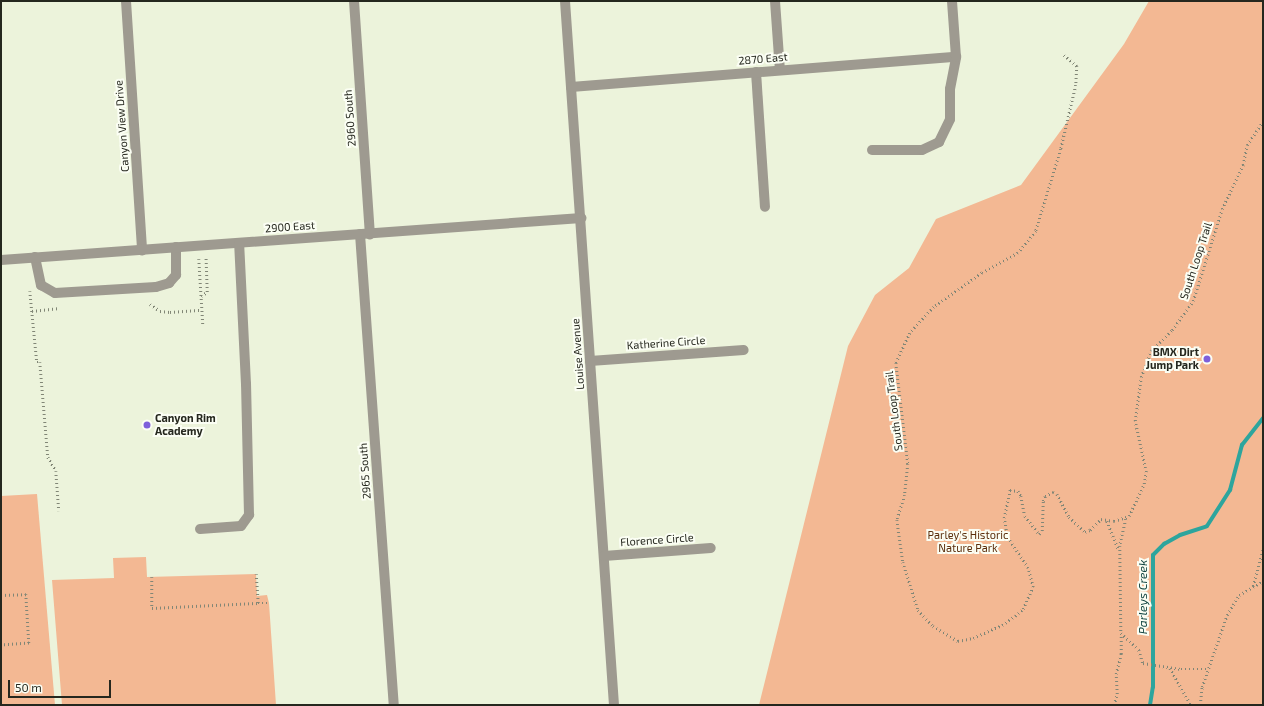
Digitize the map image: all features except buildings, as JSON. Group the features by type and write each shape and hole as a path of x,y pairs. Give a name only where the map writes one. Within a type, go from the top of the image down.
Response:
{"street":[{"name":"Canyon View Drive","path":"126,1 142,250"},
{"name":"2960 South","path":"354,1 365,234"},
{"name":"Louise Avenue","path":"565,1 614,705"},
{"path":"775,1 780,70"},
{"path":"872,150 922,150 939,142 950,119 950,89 956,57 952,1"},
{"name":"2870 East","path":"571,87 956,57"},
{"path":"756,72 765,207"},
{"name":"2900 East","path":"1,260 580,218"},
{"name":"2965 South","path":"365,234 394,705"},
{"path":"200,528 241,526 249,515 248,438 238,243"},
{"path":"35,257 42,285 54,293 156,287 169,283 176,275 176,247"},
{"name":"Katherine Circle","path":"590,361 744,350"},
{"name":"Florence Circle","path":"604,556 711,548"}],"path":[{"name":"South Loop Trail","path":"1064,55 1077,66 1076,85 1061,150 1036,231 1018,253 982,273 934,307 910,332 896,363 908,464 905,495 897,520 903,562 918,610 933,626 958,641 967,641 1002,625 1023,609 1033,584 1028,568 1008,538 1006,530 1004,518 1010,490 1018,491 1021,496 1026,516 1039,534 1042,531 1043,501 1046,496 1053,492 1082,531 1088,532 1096,522 1105,520"},
{"name":"South Loop Trail","path":"1120,552 1127,519 1144,484 1146,472 1135,421 1141,377 1151,350 1172,330 1191,304 1222,209 1243,165 1247,145 1263,121"},
{"path":"201,296 207,292 206,258"},
{"path":"199,259 203,324"},
{"path":"30,284 37,362 40,362 48,457 56,471 59,511"},
{"path":"150,304 160,311 170,312 202,310"},
{"path":"32,311 60,308"},
{"path":"1114,705 1117,694 1116,674 1121,654 1120,552 1105,520 1127,519"},
{"path":"1253,586 1263,548"},
{"path":"256,574 258,603"},
{"path":"152,577 152,608 269,603"},
{"path":"1200,705 1202,687 1227,615 1239,596 1263,581"},
{"path":"1,595 26,594 29,643 1,645"},
{"path":"1121,633 1139,650 1141,662 1170,668 1208,669"},
{"path":"1170,668 1191,705"}],"green space":[{"name":"Parley's Historic Nature Park","path":"1149,1 1263,1 1263,705 759,705 848,346 875,295 909,268 936,219 1021,185 1124,44"},
{"path":"37,494 55,705 1,705 1,496"},
{"path":"146,557 147,577 256,574 257,596 267,595 269,603 276,705 62,705 52,580 114,578 113,558"}],"waterway":[{"name":"Parleys Creek","path":"1150,705 1153,687 1153,555 1164,544 1180,535 1207,526 1230,490 1242,445 1263,418"}],"place":[{"name":"BMX Dirt Jump Park","path":"1207,359"},
{"name":"Canyon Rim Academy","path":"147,425"}]}
